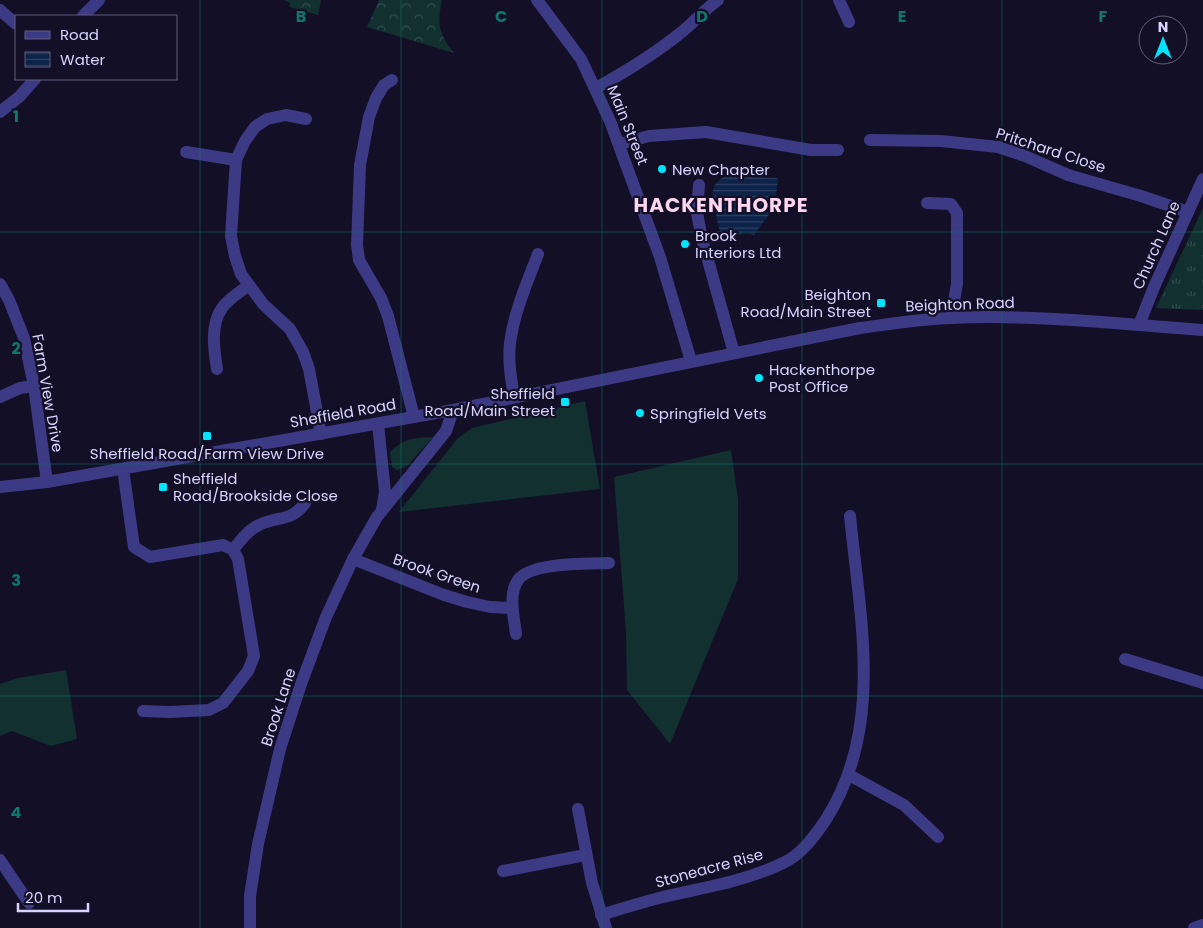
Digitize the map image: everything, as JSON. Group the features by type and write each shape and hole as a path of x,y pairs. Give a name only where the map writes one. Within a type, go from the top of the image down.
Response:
{"street":[{"path":"84,15 98,0"},
{"path":"596,88 635,67 684,30 718,0"},
{"path":"839,0 849,22"},
{"name":"Main Street","path":"542,2 581,58 620,144 660,257 690,361"},
{"path":"0,10 15,23"},
{"path":"0,112 19,97 35,80"},
{"path":"392,80 384,85 376,98 369,117 360,164 357,245 359,260 381,298 388,316 414,416"},
{"path":"306,119 286,116 268,119 254,127 245,140 236,160 231,236 241,274 263,304 290,329 303,352 309,369 321,434"},
{"path":"620,144 650,136 706,132 811,150 838,150"},
{"name":"Pritchard Close","path":"870,140 941,141 998,147 1025,156 1068,175 1188,212"},
{"path":"186,152 236,160"},
{"name":"Church Lane","path":"1139,325 1203,179"},
{"path":"699,184 697,213 702,239 734,352"},
{"path":"927,203 951,204 957,213 957,284 951,318"},
{"path":"514,397 510,378 510,343 516,315 538,254"},
{"name":"Farm View Drive","path":"0,284 9,300 24,338 34,386 47,482"},
{"path":"216,369 214,330 218,314 222,307 249,285"},
{"name":"Beighton Road","path":"690,361 860,328 914,320 951,318 1055,320 1203,330"},
{"name":"Sheffield Road","path":"0,487 47,482 378,424 690,361"},
{"path":"0,397 20,388 34,386"},
{"name":"Brook Lane","path":"250,928 250,896 258,844 280,749 301,684 320,634 353,559 382,510 446,431 453,410"},
{"name":"Brook Lane","path":"378,424 385,492 382,510"},
{"path":"123,469 134,547 140,552 150,557 223,545 233,550 238,559 254,656 248,671 223,704 208,710 170,712 144,710"},
{"path":"233,550 259,524 289,517 299,512 305,503"},
{"name":"Stoneacre Rise","path":"601,915 659,898 709,888 754,875 784,863 807,846 836,804 849,775 858,740 864,682 864,652 850,516"},
{"name":"Brook Green","path":"353,559 444,595 490,607 512,608"},
{"path":"516,634 512,608 514,590 519,579 532,571 551,566 609,563"},
{"path":"1125,659 1203,683"},
{"path":"849,775 904,805 938,837"},
{"path":"578,809 585,855 606,928"},
{"path":"503,872 585,855"},
{"path":"0,860 29,903"},
{"path":"1194,928 1203,925"}],"green space":[{"path":"284,0 321,0 318,15 290,7 290,3"},
{"path":"379,0 442,0 440,28 454,53 367,27"},
{"path":"1203,208 1203,310 1156,308"},
{"path":"585,401 600,489 399,512 458,438 472,428"},
{"path":"433,437 407,466 397,470 392,467 390,452 395,447 410,440"},
{"path":"731,450 738,499 738,579 670,744 627,690 626,631 614,477"},
{"path":"66,670 77,739 51,746 12,731 0,736 0,684 18,678"}],"water":[{"path":"726,176 778,178 775,206 754,235 742,234 722,241 713,194 716,183"}],"place":[{"name":"New Chapter","path":"662,169"},
{"name":"Brook Interiors Ltd","path":"685,244"},
{"name":"Beighton Road/Main Street","path":"881,303"},
{"name":"Hackenthorpe Post Office","path":"759,378"},
{"name":"Sheffield Road/Main Street","path":"565,402"},
{"name":"Springfield Vets","path":"640,413"},
{"name":"Sheffield Road/Farm View Drive","path":"207,436"},
{"name":"Sheffield Road/Brookside Close","path":"163,487"}],"district":[{"name":"HACKENTHORPE","path":"721,205"}]}
